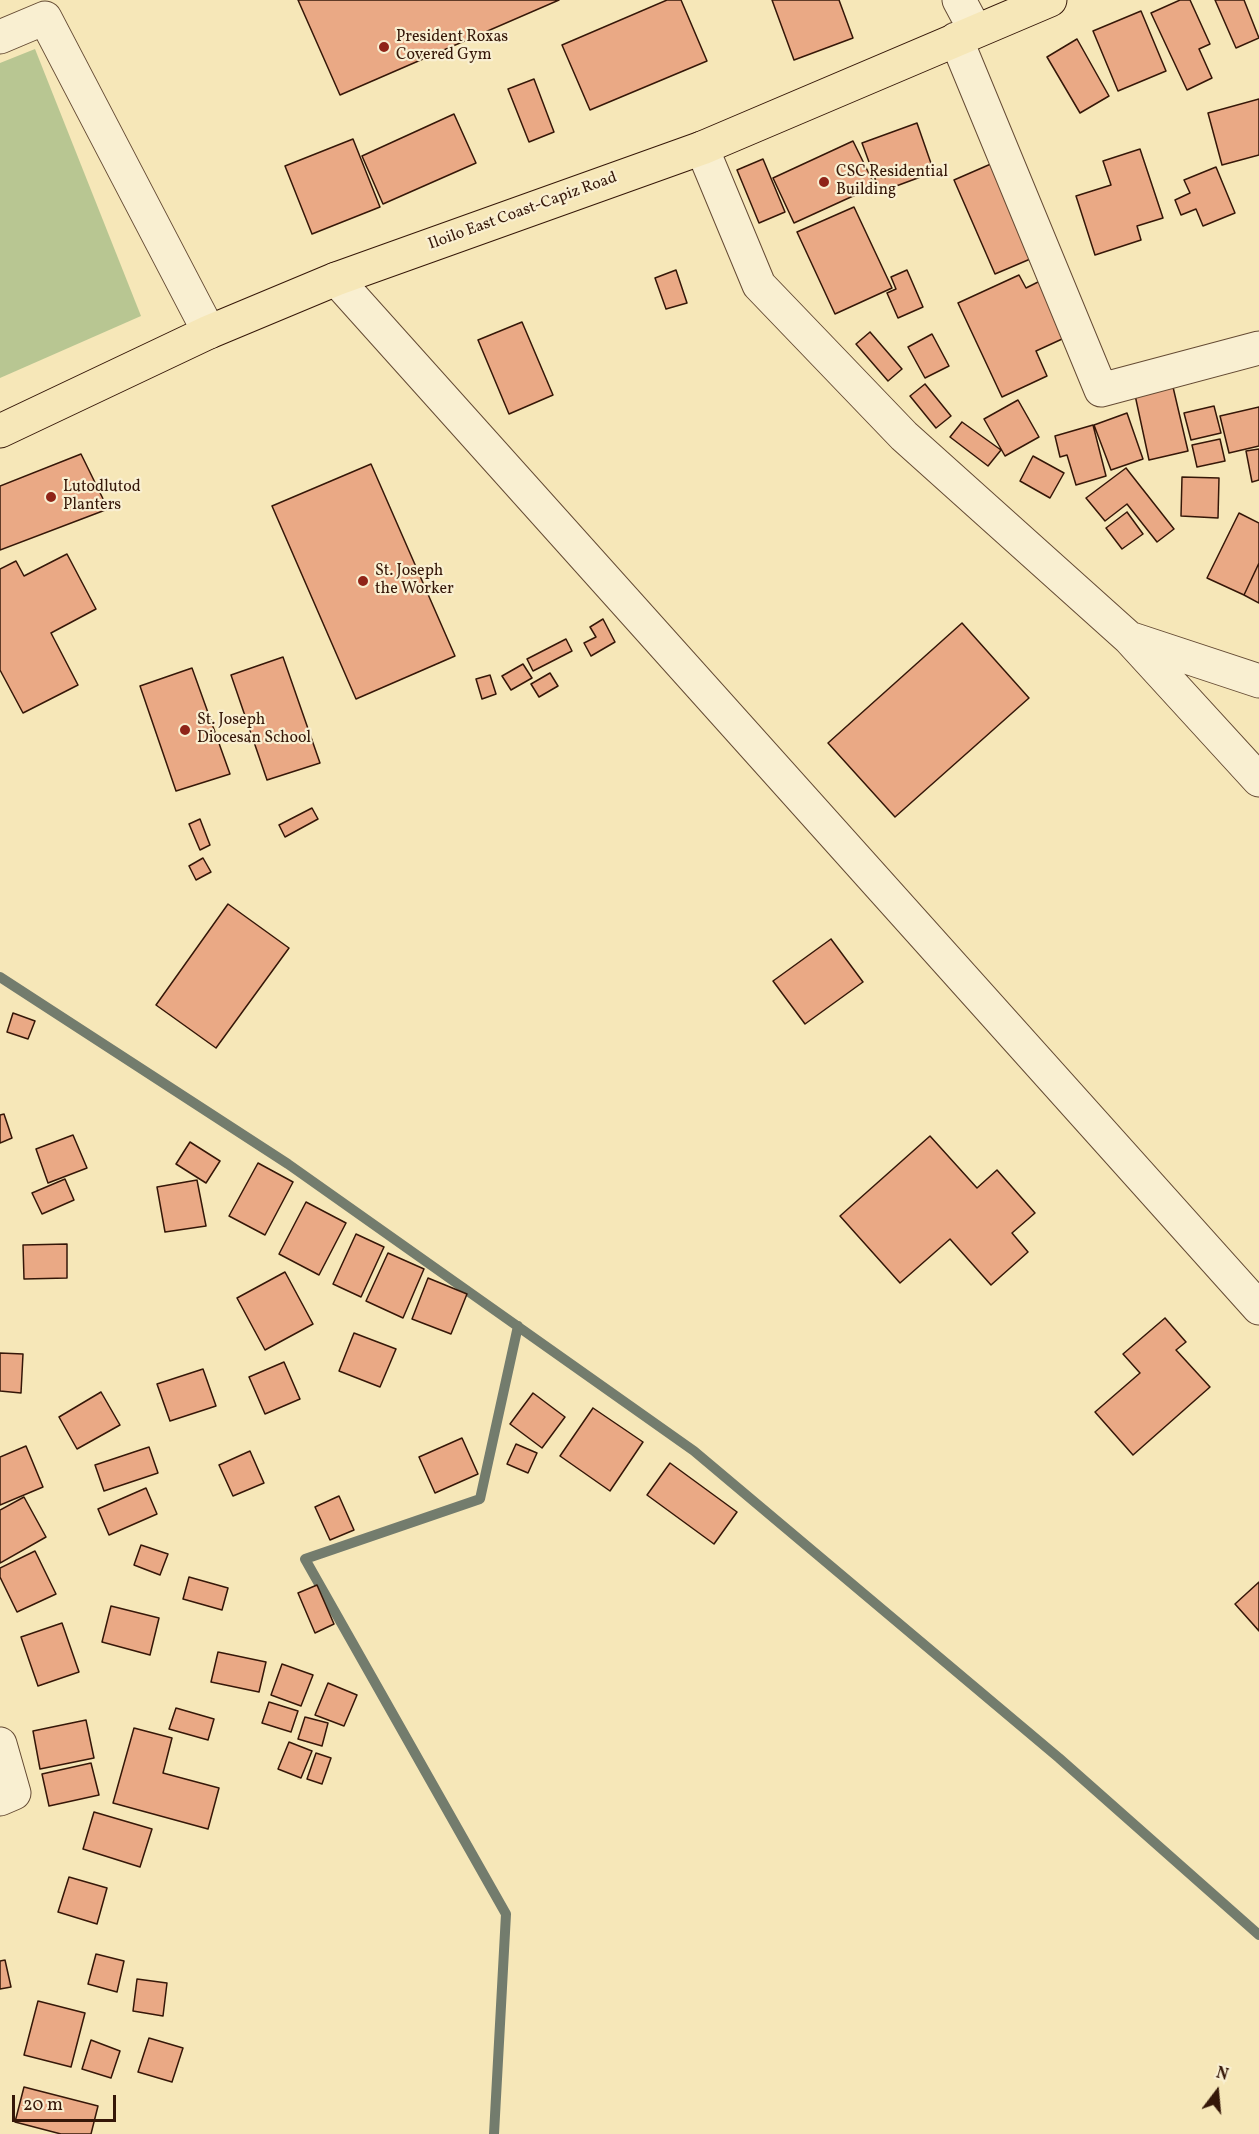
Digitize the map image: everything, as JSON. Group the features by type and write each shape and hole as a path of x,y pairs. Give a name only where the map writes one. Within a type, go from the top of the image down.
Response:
{"main road":[{"name":"Iloilo East Coast-Capiz Road","path":"0,431 209,332 336,279 702,148 1050,0"}],"street":[{"path":"959,0 965,35 1101,390 1259,348"},
{"path":"0,37 45,18 209,332"},
{"path":"702,148 759,285 904,436 1129,638 1259,780"},
{"path":"336,279 1259,1308"},
{"path":"1129,638 1259,681"},
{"path":"0,1744 14,1793 0,1798"}],"green space":[{"path":"35,49 141,316 0,378 0,63"}],"building":[{"name":"President Roxas Covered Gym","path":"298,0 559,0 340,95"},
{"path":"667,0 681,0 707,61 590,110 562,45"},
{"path":"772,0 839,0 853,38 794,60"},
{"path":"1180,0 1190,0 1210,44 1199,49 1212,78 1187,90 1151,13"},
{"path":"1215,0 1244,0 1259,38 1236,48"},
{"path":"1141,11 1166,71 1118,91 1093,31"},
{"path":"1077,39 1109,96 1080,113 1047,57"},
{"path":"534,79 554,132 529,142 508,89"},
{"path":"1259,99 1259,155 1222,165 1208,113"},
{"path":"454,114 476,163 383,204 362,156"},
{"name":"CSC Residential Building","path":"917,123 934,172 880,192 862,143"},
{"path":"353,139 380,207 312,234 285,166"},
{"name":"CSC Residential Building","path":"853,141 875,186 794,223 773,178"},
{"path":"1140,149 1163,218 1137,226 1141,240 1095,255 1076,196 1111,185 1103,161"},
{"path":"763,159 785,212 759,223 737,170"},
{"path":"1000,160 1042,254 995,274 954,180"},
{"path":"1216,167 1235,213 1203,226 1196,209 1181,215 1175,200 1190,193 1184,180"},
{"path":"854,207 892,288 835,314 797,232"},
{"path":"676,270 687,303 666,309 655,278"},
{"path":"907,270 923,307 898,318 887,293 896,289 891,277"},
{"path":"1019,275 1026,288 1046,278 1073,334 1036,351 1047,376 1002,397 958,303"},
{"path":"522,322 553,395 509,414 478,340"},
{"path":"870,332 902,369 888,381 856,344"},
{"path":"932,334 949,366 925,378 908,347"},
{"path":"925,384 951,416 936,428 910,396"},
{"path":"1173,387 1188,451 1149,460 1135,395"},
{"path":"1018,400 1039,437 1005,456 984,419"},
{"path":"1214,406 1221,433 1191,440 1184,413"},
{"path":"1259,407 1259,446 1229,453 1220,416"},
{"path":"1127,413 1143,459 1111,470 1094,425"},
{"path":"962,422 1001,450 988,466 950,437"},
{"path":"1093,425 1106,476 1076,485 1067,455 1060,457 1055,436"},
{"path":"1220,439 1225,461 1197,467 1192,445"},
{"path":"1259,449 1259,480 1252,482 1246,451"},
{"name":"Lutodlutod Planters","path":"81,454 108,509 0,550 0,486"},
{"path":"1033,456 1064,473 1050,498 1020,481"},
{"name":"St. Joseph the Worker","path":"371,464 455,656 356,699 272,506"},
{"path":"1126,468 1174,529 1157,542 1127,504 1105,521 1086,498"},
{"path":"1182,477 1219,478 1218,518 1181,516"},
{"path":"1127,512 1143,534 1122,549 1106,528"},
{"path":"1239,513 1259,523 1259,563 1244,595 1207,578"},
{"path":"67,554 96,609 51,633 78,685 23,713 0,670 0,569 16,561 24,576"},
{"path":"1259,563 1259,603 1244,595"},
{"path":"603,619 615,642 591,656 584,643 596,637 590,627"},
{"path":"962,623 1029,698 895,817 828,743"},
{"path":"566,639 572,651 533,671 527,659"},
{"name":"St. Joseph Diocesan School","path":"283,657 320,763 267,780 231,675"},
{"path":"523,664 532,678 511,690 502,676"},
{"name":"St. Joseph Diocesan School","path":"192,668 230,774 176,791 140,686"},
{"path":"550,673 558,686 539,697 531,684"},
{"path":"490,675 496,694 482,699 476,679"},
{"path":"312,808 318,819 285,837 279,825"},
{"path":"200,819 210,845 200,850 189,824"},
{"path":"203,858 211,872 196,880 189,866"},
{"path":"228,904 289,948 216,1048 156,1005"},
{"path":"831,939 863,982 805,1024 773,981"},
{"path":"13,1013 35,1021 28,1039 7,1032"},
{"path":"4,1114 12,1138 0,1143 0,1115"},
{"path":"73,1135 87,1168 48,1183 36,1149"},
{"path":"930,1136 977,1188 997,1170 1035,1213 1012,1233 1028,1252 991,1285 950,1239 900,1283 840,1216"},
{"path":"190,1142 220,1161 206,1183 176,1164"},
{"path":"258,1163 293,1182 265,1235 229,1216"},
{"path":"65,1179 74,1200 42,1214 32,1193"},
{"path":"197,1180 206,1226 165,1232 157,1187"},
{"path":"306,1202 346,1223 319,1275 279,1254"},
{"path":"356,1234 384,1247 361,1297 333,1284"},
{"path":"67,1244 67,1278 24,1279 23,1245"},
{"path":"388,1253 424,1269 403,1318 366,1301"},
{"path":"285,1272 313,1324 265,1350 237,1298"},
{"path":"428,1278 467,1294 451,1334 412,1319"},
{"path":"1165,1318 1186,1342 1176,1350 1210,1387 1133,1455 1095,1412 1140,1373 1123,1354"},
{"path":"354,1333 396,1349 380,1387 339,1371"},
{"path":"0,1353 23,1354 21,1393 0,1391"},
{"path":"284,1362 300,1399 265,1414 249,1377"},
{"path":"203,1369 216,1406 170,1421 157,1384"},
{"path":"101,1392 120,1425 77,1449 59,1417"},
{"path":"533,1393 565,1417 542,1448 510,1424"},
{"path":"593,1408 643,1442 610,1491 560,1456"},
{"path":"462,1438 478,1474 435,1493 419,1457"},
{"path":"516,1444 537,1453 528,1473 507,1464"},
{"path":"26,1446 43,1487 0,1505 0,1457"},
{"path":"149,1447 158,1473 104,1491 95,1465"},
{"path":"250,1451 264,1483 233,1496 219,1465"},
{"path":"670,1463 737,1512 714,1544 647,1495"},
{"path":"146,1488 157,1514 109,1535 98,1509"},
{"path":"339,1496 354,1530 330,1540 315,1507"},
{"path":"24,1497 46,1537 0,1563 0,1510"},
{"path":"141,1545 168,1554 160,1575 134,1565"},
{"path":"35,1551 56,1594 17,1612 0,1577 0,1568"},
{"path":"189,1577 228,1588 222,1610 183,1599"},
{"path":"1259,1582 1259,1631 1235,1604"},
{"path":"317,1585 334,1624 315,1633 298,1593"},
{"path":"111,1606 159,1618 150,1655 102,1642"},
{"path":"62,1623 79,1672 38,1686 21,1637"},
{"path":"218,1652 266,1662 259,1692 211,1682"},
{"path":"282,1664 313,1675 301,1706 271,1695"},
{"path":"328,1683 357,1695 344,1726 315,1715"},
{"path":"269,1702 298,1711 291,1732 262,1723"},
{"path":"176,1708 214,1719 208,1740 169,1729"},
{"path":"305,1717 328,1723 322,1746 298,1739"},
{"path":"86,1720 94,1758 40,1769 33,1731"},
{"path":"134,1728 172,1738 163,1773 219,1788 208,1829 113,1803"},
{"path":"289,1742 312,1751 301,1778 278,1769"},
{"path":"316,1753 331,1758 322,1784 307,1779"},
{"path":"91,1763 99,1795 49,1806 42,1774"},
{"path":"94,1812 152,1829 140,1867 83,1849"},
{"path":"69,1877 107,1888 97,1924 58,1912"},
{"path":"96,1954 124,1961 117,1992 88,1984"},
{"path":"5,1960 11,1987 0,1989 0,1961"},
{"path":"137,1979 167,1983 163,2016 133,2011"},
{"path":"38,2001 85,2013 71,2067 24,2055"},
{"path":"149,2038 183,2048 172,2082 138,2072"},
{"path":"91,2040 120,2051 111,2078 82,2069"},
{"path":"24,2087 98,2106 91,2134 61,2134 15,2122"}],"waterway":[{"path":"0,977 288,1164 694,1451 1059,1758 1259,1935"},
{"path":"494,2134 506,1914 305,1559 480,1499 518,1326"}],"place":[{"name":"President Roxas Covered Gym","path":"384,47"},
{"name":"CSC Residential Building","path":"824,182"},
{"name":"Lutodlutod Planters","path":"51,497"},
{"name":"St. Joseph the Worker","path":"363,581"},
{"name":"St. Joseph Diocesan School","path":"185,730"}]}
